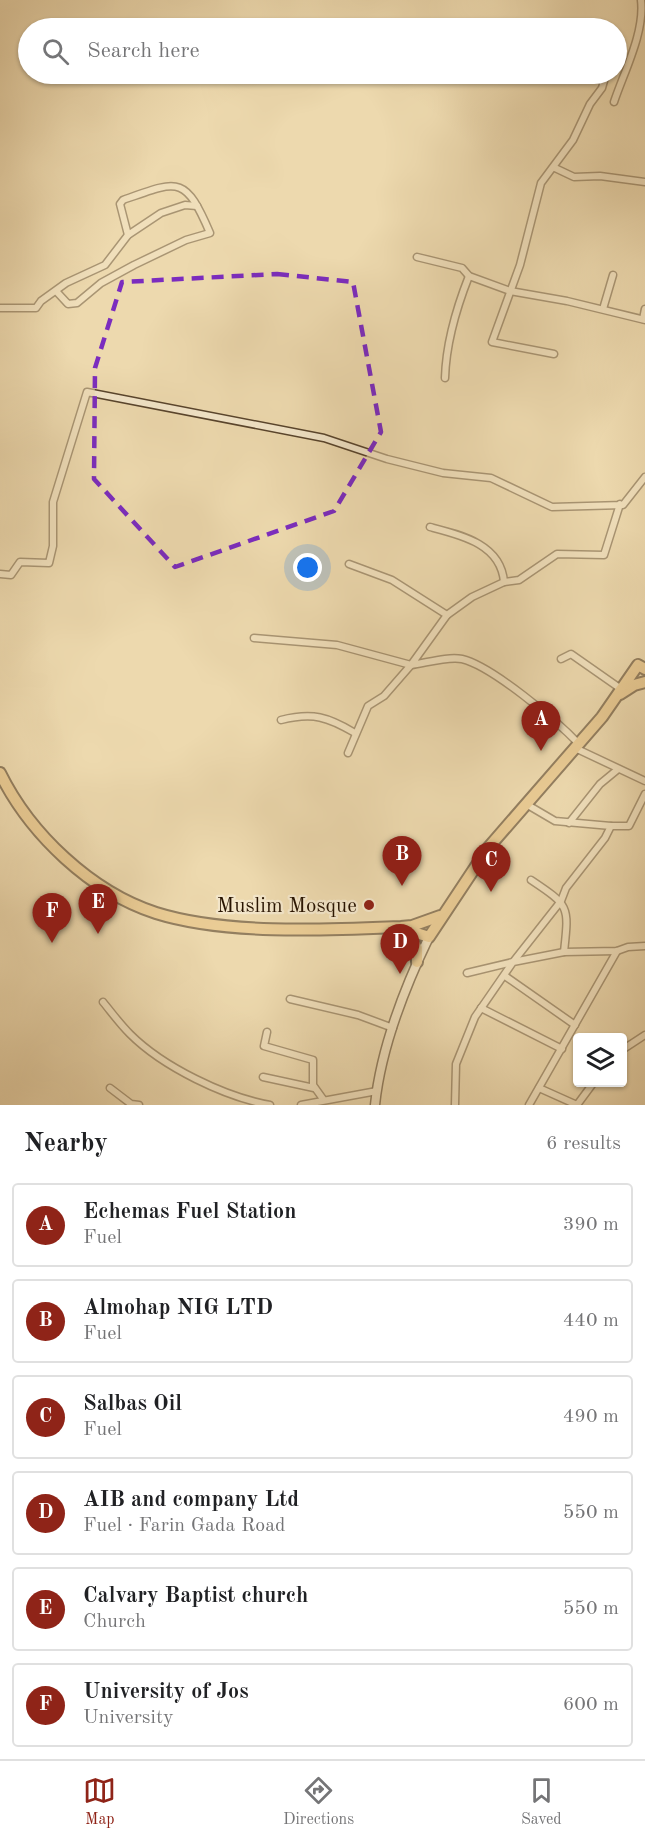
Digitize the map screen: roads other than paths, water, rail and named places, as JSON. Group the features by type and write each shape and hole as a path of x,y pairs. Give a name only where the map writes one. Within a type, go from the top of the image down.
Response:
{"highway":[{"path":"0,773 21,808 58,851 106,888 154,912 195,922 253,927 406,928 430,934 476,862 642,667"},
{"path":"618,693 645,682"},
{"path":"406,928 440,916"},
{"path":"406,928 417,948 417,962"}],"main road":[{"path":"375,1105 393,1028 417,962 430,934"}],"street":[{"path":"627,62 643,5"},
{"path":"637,32 645,36"},
{"path":"555,354 492,342 510,291 541,183 555,168 603,84"},
{"path":"614,102 620,84"},
{"path":"555,168 574,177 600,176 645,182"},
{"path":"56,291 68,304 77,303 101,283 134,265 186,240 210,233 190,193 182,187 167,184 123,200 120,204 128,235"},
{"path":"0,308 36,308 41,301 66,283 105,265 128,235 166,210 185,205 197,206"},
{"path":"417,257 462,268 469,276 510,291 603,309 644,320 645,309"},
{"path":"603,309 613,275"},
{"path":"445,378 445,353 459,301 469,276"},
{"path":"0,574 11,575 20,562 48,563 53,546 53,502 87,392 324,438 387,459 443,473 491,478 552,507 620,504 623,506 645,477"},
{"path":"348,753 368,706 384,696 411,665 447,615 472,597 504,582 519,579 557,554 604,555 620,504"},
{"path":"430,527 464,536 484,548 503,567 504,582"},
{"path":"349,564 392,580 447,615"},
{"path":"254,638 337,645 411,665 462,659 555,719 577,746 617,770 645,782"},
{"path":"561,658 571,654 618,693"},
{"path":"281,720 295,716 330,718 355,733"},
{"path":"569,823 600,784 617,770"},
{"path":"526,804 551,819 569,823 629,826 645,794"},
{"path":"455,1105 456,1064 481,1008 513,962 561,901 566,888 605,838 611,826"},
{"path":"531,880 561,901 568,918 564,952"},
{"path":"467,974 564,952 617,951 628,947 645,946"},
{"path":"529,1105 617,951"},
{"path":"505,976 575,1025"},
{"path":"290,999 358,1015 393,1028"},
{"path":"103,1002 131,1035 159,1057 221,1091 270,1105"},
{"path":"481,1008 562,1049"},
{"path":"267,1032 264,1046 312,1058 314,1088 322,1099"},
{"path":"627,1047 643,1038"},
{"path":"263,1077 314,1088"},
{"path":"539,1088 578,1105 591,1087"},
{"path":"110,1088 131,1104 139,1105"},
{"path":"301,1105 322,1099 377,1091"}],"place":[{"name":"Echemas Fuel Station","path":"541,751"},
{"name":"Almohap NIG LTD","path":"402,886"},
{"name":"Salbas Oil","path":"491,892"},
{"name":"Muslim Mosque","path":"369,905"},
{"name":"Calvary Baptist church","path":"98,934"},
{"name":"University of Jos","path":"52,943"},
{"name":"AIB and company Ltd","path":"400,974"}]}
